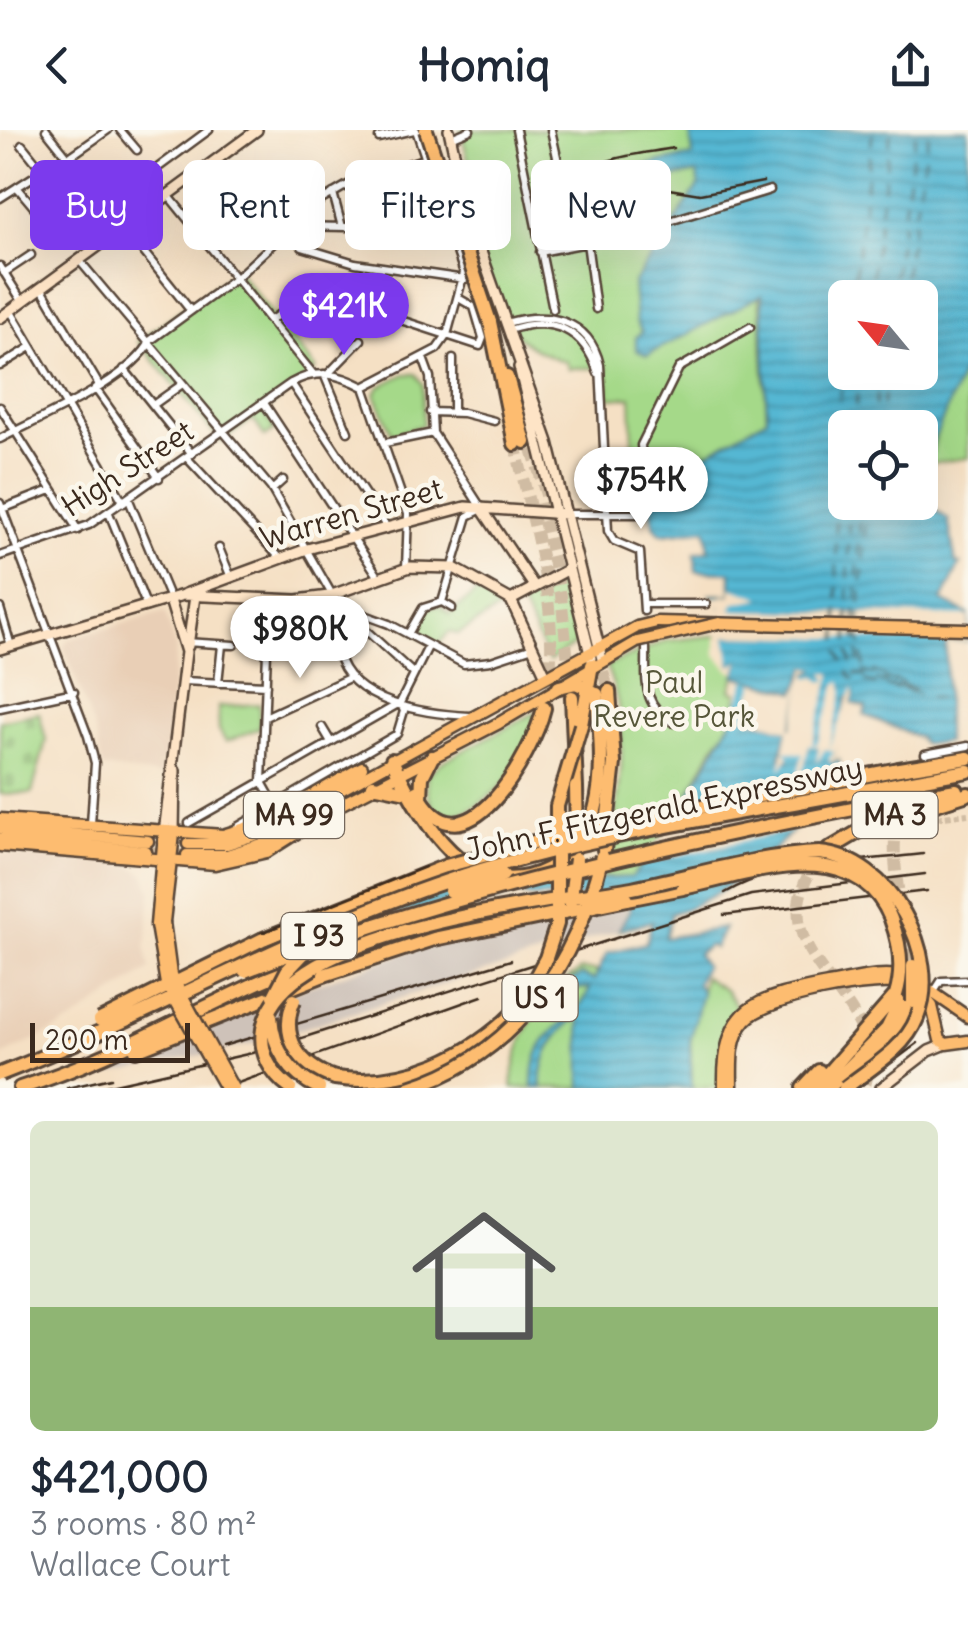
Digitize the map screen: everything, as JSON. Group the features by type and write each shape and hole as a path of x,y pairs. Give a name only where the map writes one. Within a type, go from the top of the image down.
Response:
{"highway":[{"path":"422,131 498,335 520,443"},
{"path":"399,764 407,792 443,844 487,874 506,880 536,874 570,852 594,814 601,768 597,662"},
{"path":"559,686 576,683 599,692"},
{"path":"432,1088 478,1062 521,1013 546,958 558,924 557,806 581,725 599,692"},
{"name":"US 1","path":"409,1088 471,1061 521,1013 569,948 604,850 614,763 599,692"},
{"name":"US 1","path":"294,1000 288,1028 299,1056 318,1072 357,1082 399,1079 443,1064 521,1013 547,968 569,910 576,868 572,697"},
{"path":"399,764 434,814 450,821 484,809 525,762 544,708"},
{"path":"421,800 421,781 432,757"},
{"path":"0,1072 264,938 446,866 577,830 900,776 968,758"},
{"name":"John F. Fitzgerald Expressway","path":"375,907 468,874 562,850 900,776 968,771"},
{"path":"373,785 407,792"},
{"name":"John F. Fitzgerald Expressway","path":"466,895 652,848 968,790"},
{"name":"MA 3","path":"828,850 870,824 968,790"},
{"name":"I 93","path":"0,1072 169,993 371,918 512,873 652,848"},
{"path":"35,1088 324,974 434,939 627,899 804,854 830,854 866,868 894,897 920,964 920,1011 902,1042 844,1088"},
{"path":"20,1088 87,1066 238,988 400,932 493,909 796,866 827,866 854,874 880,897 894,928 900,963 904,996 898,1011 882,1035 829,1088"},
{"path":"294,1000 312,975 350,945 466,895"},
{"name":"I 93","path":"0,1072 200,988 466,895"},
{"path":"844,1088 891,1041 904,996 912,958 894,897"},
{"path":"294,1000 334,966 384,946 508,915 627,899"},
{"path":"319,1088 293,1071 279,1051 272,1026 274,997 287,971 302,954 375,907"},
{"name":"I 93","path":"0,1072 375,907"},
{"path":"290,1088 272,1070 263,1044 265,1021 276,999 318,966 400,932"},
{"path":"803,1088 904,996"},
{"path":"816,1088 898,1011"},
{"path":"816,1088 863,1034"}],"main road":[{"path":"217,160 257,130"},
{"path":"450,134 498,335 532,386 597,662 642,644 720,623"},
{"path":"163,199 183,185"},
{"path":"0,318 92,250"},
{"name":"Warren Street","path":"183,596 280,558 407,519 465,507 561,514"},
{"path":"482,509 534,586"},
{"path":"561,514 569,569 594,647"},
{"path":"0,649 183,596 336,600 378,576 406,568 451,567 510,600 546,676"},
{"path":"510,600 569,569"},
{"path":"229,598 230,576"},
{"path":"195,596 186,642 174,770 178,785 159,896 160,923 171,976 229,1086"},
{"path":"170,600 186,642"},
{"path":"594,647 637,627 679,620 968,629"},
{"name":"MA 99","path":"192,850 259,834 399,764 594,647"},
{"name":"MA 99","path":"192,850 218,856 260,846 373,785 399,764 432,757 597,662"},
{"path":"166,861 259,824 370,763 399,764"},
{"path":"0,819 91,827 166,861"},
{"path":"0,828 142,848"},
{"path":"169,834 192,850"},
{"path":"0,846 142,848 169,834"},
{"path":"0,838 142,848"},
{"path":"142,848 159,896"},
{"path":"168,884 192,850"},
{"path":"160,923 168,884 166,861"},
{"path":"728,1088 728,1036 743,1014 762,1000 882,974 910,979 968,1017"},
{"path":"728,1088 732,1052 740,1030 759,1009 781,1001 898,983 929,1001 937,1036 946,1044"},
{"path":"881,1088 926,1052 946,1044 968,1042"}],"street":[{"path":"46,130 67,158"},
{"path":"63,160 108,130"},
{"path":"120,130 137,150"},
{"path":"163,164 209,130"},
{"path":"450,134 470,130"},
{"path":"516,130 554,309"},
{"path":"551,130 557,160"},
{"path":"325,200 333,193 426,158 422,131 379,138"},
{"path":"22,145 34,160"},
{"path":"0,198 30,179"},
{"path":"18,187 30,202"},
{"path":"671,220 770,190"},
{"path":"333,193 342,227"},
{"path":"168,195 314,375"},
{"path":"325,227 345,227"},
{"path":"141,250 191,311"},
{"path":"0,439 124,369 267,250"},
{"path":"311,250 465,279"},
{"path":"326,374 364,387 423,358 447,335 460,298 465,279 456,250"},
{"path":"540,252 547,250"},
{"path":"588,250 596,309"},
{"path":"22,301 2,269 31,255"},
{"path":"78,260 272,490 336,600 414,674"},
{"path":"41,288 97,386 160,478"},
{"path":"271,320 312,291 447,335 498,335 535,322 566,329 587,346 600,379 612,539 632,545 640,553 644,608 706,604"},
{"path":"460,298 474,307 498,335"},
{"path":"10,310 126,501 170,600"},
{"path":"608,517 638,513 644,490 641,445 680,368 750,327"},
{"path":"326,374 362,340"},
{"path":"0,366 31,346"},
{"path":"423,358 430,377 432,433 482,509 469,515 442,602"},
{"path":"452,412 453,359"},
{"path":"124,369 190,456 280,558"},
{"path":"326,374 348,432"},
{"name":"High Street","path":"0,556 78,530 160,478 291,383 326,374"},
{"path":"291,383 386,526"},
{"path":"153,405 181,385"},
{"path":"364,387 407,519 406,568"},
{"path":"264,403 378,576"},
{"path":"0,407 78,530"},
{"path":"430,412 452,412 494,422"},
{"path":"385,442 432,433"},
{"path":"272,490 283,480"},
{"path":"52,490 1,506 74,692 95,764 91,827"},
{"path":"108,513 147,607"},
{"name":"Warren Street","path":"561,514 608,517"},
{"path":"218,548 230,576"},
{"path":"270,599 262,782 276,805"},
{"path":"336,600 452,660 474,664 533,647"},
{"path":"336,600 337,648 351,677 370,692 400,703 427,711 478,716"},
{"path":"408,634 423,608 442,602 452,608"},
{"path":"0,608 11,646"},
{"path":"186,642 234,645"},
{"path":"218,683 222,644"},
{"path":"642,644 646,693 656,710 674,723"},
{"path":"189,823 400,703 428,647"},
{"path":"265,717 351,677"},
{"path":"183,682 266,685"},
{"path":"0,708 74,692"},
{"path":"223,836 399,731 404,711 400,703"},
{"path":"322,727 331,742"},
{"path":"924,754 968,746"},
{"path":"876,833 919,820"},
{"path":"934,992 942,981 968,980"},
{"path":"447,1087 448,1064"}],"shaded area":[{"path":"165,612 176,650 165,776 103,768 95,730 64,647 67,640"},
{"path":"0,853 128,864 145,875 151,891 146,949 150,969 69,1023 0,1057"},
{"path":"629,904 619,930 249,1045 45,1088 261,1003 438,942"}],"green space":[{"path":"460,130 824,130 759,293 767,418 657,483 635,488 631,397 609,398 607,368 568,368 566,362 529,345 505,323 490,296 479,250 511,250 511,160 468,160"},
{"path":"237,270 316,369 264,412 275,430 265,437 253,419 221,442 138,341"},
{"path":"968,359 968,458 938,462 939,422"},
{"path":"405,374 416,374 423,384 423,425 392,435 375,394 379,387"},
{"path":"560,578 567,584 579,642 549,661 521,604"},
{"path":"480,589 503,607 458,634 449,632 437,646 413,632 430,607 441,606 450,614"},
{"name":"Paul Revere Park","path":"720,635 739,662 731,690 738,693 733,721 714,746 677,816 632,877 602,878 618,799 622,744 615,691 606,666 666,641"},
{"path":"259,704 260,728 226,742 219,730 218,707"},
{"path":"538,711 522,757 504,783 461,813 448,815 437,811 429,798 427,775 442,762"},
{"path":"39,713 46,740 32,793 0,794 0,721"},
{"path":"581,970 598,971 582,1015 581,1088 512,1088 518,1053 532,1020 553,993"},
{"path":"704,977 726,991 740,1011 722,1040 720,1088 692,1088 690,1042"}],"water":[{"path":"682,130 968,130 968,359 938,430 938,410 828,410 828,520 938,520 938,512 948,519 956,564 960,564 942,601 968,614 968,641 946,641 946,742 923,744 918,737 864,715 866,707 851,703 854,694 847,698 832,764 839,760 841,774 824,796 745,874 722,890 671,914 665,938 724,928 714,948 710,945 697,954 705,966 697,983 702,993 690,1042 692,1088 581,1088 580,1015 551,1046 543,1065 542,1088 533,1088 539,1051 555,1029 575,1012 590,988 563,990 562,986 582,975 594,980 607,953 646,943 652,921 619,930 630,909 629,896 535,898 514,893 494,902 474,897 359,923 439,889 632,877 677,816 735,714 788,730 780,757 788,760 784,752 807,675 815,669 807,667 796,692 735,676 739,663 734,667 724,660 722,607 711,595 731,595 731,572 696,571 695,553 709,550 706,529 662,534 652,517 657,483 767,418 762,295 647,355 636,350 636,337 642,332 636,322 633,284 656,250 671,250 671,227 699,185 697,173 671,179 671,160 693,156 690,133"}],"pier":[{"path":"731,587 762,598 735,603 731,610 968,616 968,641 726,636 731,666 739,662 736,672 730,671 716,655 716,637 720,636 715,635 716,610 722,608 710,598 731,595"},
{"path":"807,667 815,669 807,674 809,678 817,676 822,682 828,680 824,672 832,674 812,744 817,744 841,681 843,691 828,750 816,764 819,747 809,744 803,771 797,776 803,754 784,751 789,756 780,770 788,730 735,714 737,710 792,728"},
{"path":"853,687 832,764 829,759 834,752 828,750"},
{"path":"845,782 838,797 806,827 653,861 650,848 662,837 676,807"}],"waterway":[{"path":"736,728 749,685"}],"ferry route":[{"path":"854,280 873,130"},
{"path":"871,280 891,130"},
{"path":"894,280 916,130"},
{"path":"904,280 929,130"},
{"path":"838,621 834,449 841,390"},
{"path":"855,410 858,390"},
{"path":"875,410 877,390"},
{"path":"882,410 885,390"},
{"path":"848,622 849,520"},
{"path":"855,621 860,520"},
{"path":"859,625 866,520"},
{"path":"838,629 838,651 851,678 941,699"},
{"path":"855,629 860,670 926,693"},
{"path":"848,630 848,652 856,674 910,690"},
{"path":"859,633 864,667 911,687"}],"tunnel":[{"path":"527,432 553,518"},
{"path":"515,444 549,605 546,702"},
{"path":"540,503 561,595 571,690"},
{"path":"581,603 609,691"},
{"path":"907,979 895,850 898,820 909,793 931,769 968,751"},
{"path":"919,820 968,814"},
{"path":"146,851 187,855"},
{"path":"817,861 801,895 800,925 810,952 861,1028 869,1056 864,1088"}],"tram line":[{"path":"858,1088 918,1043"}],"railway":[{"path":"673,148 621,157 595,167 578,183 579,199 599,210 622,199 669,189 700,194 763,182"},
{"path":"725,893 747,882 796,868 923,854"},
{"path":"0,1076 35,1061 259,934 425,867"},
{"path":"97,1088 261,1051 751,895 925,874"},
{"path":"724,915 927,891"},
{"path":"223,1046 511,960"},
{"path":"224,1088 482,996"},
{"path":"67,1088 111,1078"}]}
